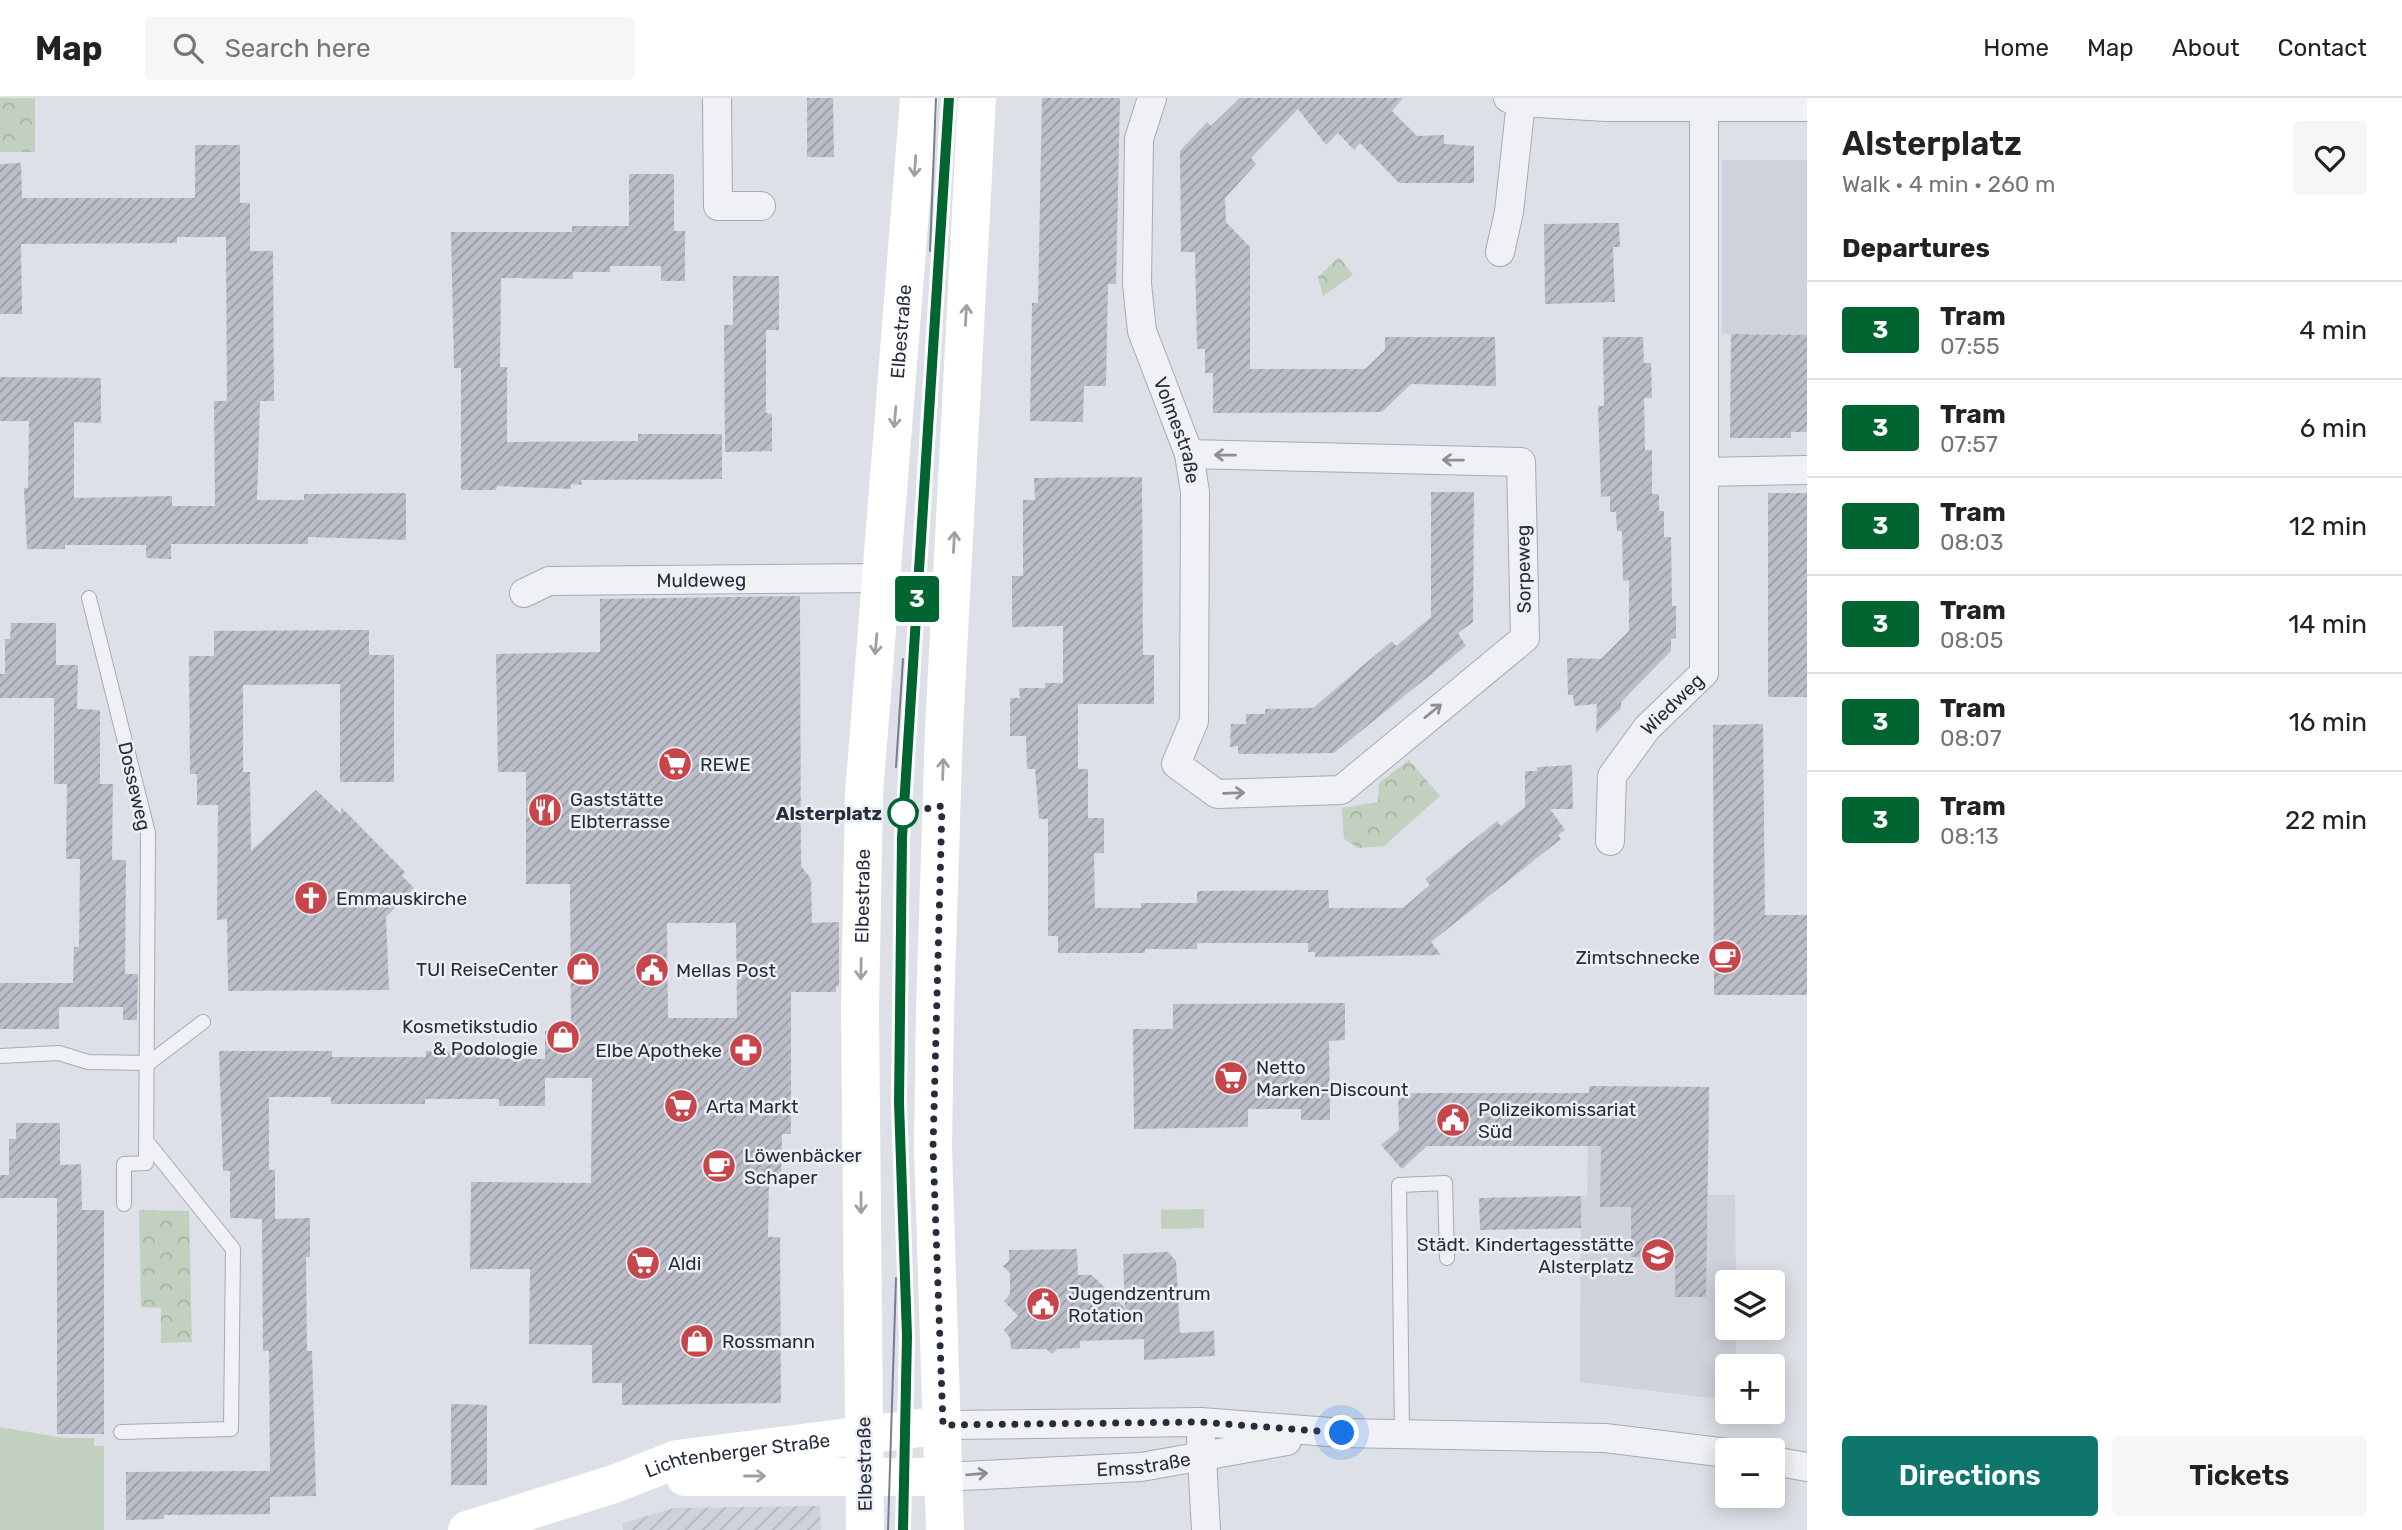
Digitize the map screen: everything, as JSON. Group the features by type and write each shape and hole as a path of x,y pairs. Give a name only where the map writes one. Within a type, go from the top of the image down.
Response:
{"street":[{"path":"718,98 718,206 761,206"},
{"name":"Elbestraße","path":"866,1530 860,1009 864,821 919,98"},
{"path":"945,1530 933,1148 935,1010 946,702 977,98"},
{"name":"Volmestraße","path":"1152,98 1139,139 1136,205 1139,307 1142,331 1189,454 1195,492 1194,721 1176,764"},
{"path":"1500,252 1509,212 1515,100 1606,107 1705,102 1807,107"},
{"name":"Wiedweg","path":"1610,841 1612,776 1647,727 1704,673 1705,102"},
{"name":"Sorpeweg","path":"1176,764 1217,794 1341,790 1525,638 1521,462 1189,454"},
{"path":"1704,472 1807,470"},
{"name":"Muldeweg","path":"524,593 549,581 882,578"},
{"path":"1201,1422 1206,1530"},
{"name":"Emsstraße","path":"943,1425 1201,1422 1342,1433 1605,1438 1715,1452"},
{"name":"Lichtenberger Straße","path":"467,1530 614,1484 677,1458 943,1425"},
{"name":"Emsstraße","path":"943,1477 1141,1467 1252,1445 1342,1433"},
{"path":"1785,1463 1807,1467"},
{"name":"Lichtenberger Straße","path":"614,1484 660,1478 943,1477"}],"lane":[{"name":"Dosseweg","path":"89,598 148,833 147,1142"},
{"path":"0,1056 60,1054 88,1062 149,1063 203,1022"},
{"path":"124,1204 124,1164 146,1163 147,1142"},
{"path":"121,1432 231,1429 233,1249 147,1142"},
{"path":"1402,1434 1399,1185 1445,1183 1447,1258"}],"shaded area":[{"path":"1722,160 1807,160 1807,335 1722,334"},
{"name":"Städt. Kindertagesstätte Alsterplatz","path":"1589,1086 1709,1087 1708,1195 1735,1195 1736,1270 1715,1270 1715,1340 1736,1340 1736,1354 1715,1354 1715,1399 1580,1382 1581,1196 1587,1195"},
{"path":"820,1506 821,1530 623,1530 623,1523 674,1508"}],"green space":[{"path":"0,98 35,98 35,152 0,152"},
{"path":"1339,257 1353,275 1323,296 1318,277"},
{"path":"1409,760 1440,796 1384,846 1358,848 1344,839 1342,808 1378,802 1379,783"},
{"path":"1204,1209 1204,1228 1161,1229 1161,1210"},
{"path":"139,1210 189,1211 192,1342 161,1343 161,1308 141,1307"},
{"path":"0,1427 63,1438 94,1438 94,1446 104,1446 104,1530 0,1530"}],"building":[{"path":"807,98 833,98 834,157 807,157"},
{"path":"1042,98 1120,98 1116,284 1108,284 1106,386 1084,386 1083,422 1030,421 1032,303 1038,303"},
{"path":"1240,98 1403,98 1392,111 1417,136 1444,135 1444,144 1474,146 1474,183 1399,183 1360,143 1354,150 1338,133 1326,145 1298,109 1251,158 1256,164 1225,198 1226,222 1250,247 1250,369 1365,369 1385,350 1385,337 1495,337 1496,386 1411,384 1382,412 1213,413 1213,373 1205,373 1205,349 1197,349 1195,252 1181,252 1180,151 1207,122 1211,126"},
{"path":"195,145 240,145 240,203 250,203 250,251 273,251 274,401 260,401 257,500 304,500 304,494 406,493 406,540 308,537 308,544 171,544 171,559 146,558 146,545 65,545 65,549 27,549 24,488 28,488 29,421 0,421 0,377 101,378 101,423 74,422 74,498 172,496 172,506 215,506 214,401 227,401 226,237 177,237 177,243 21,244 22,314 0,314 0,164 21,163 22,198 195,198"},
{"path":"629,174 674,174 674,231 685,231 685,281 661,281 661,266 610,266 610,272 573,272 573,279 501,278 500,367 507,367 507,442 638,441 638,434 722,434 722,479 581,480 582,485 571,484 571,489 497,486 496,490 461,490 461,368 454,368 451,232 572,232 572,226 629,226"},
{"path":"1619,223 1620,247 1613,247 1615,302 1545,304 1544,224"},
{"path":"733,276 779,276 779,330 766,330 766,413 772,414 772,451 725,452 724,325 733,325"},
{"path":"1731,334 1807,335 1807,432 1791,432 1791,438 1730,438"},
{"path":"1603,337 1643,337 1644,363 1651,363 1652,398 1644,398 1645,450 1652,450 1652,494 1659,494 1659,511 1664,511 1664,537 1671,537 1672,606 1676,606 1676,638 1671,639 1671,651 1621,702 1621,708 1596,733 1597,704 1574,706 1573,695 1568,695 1567,658 1601,659 1629,631 1629,580 1623,581 1622,531 1617,531 1616,512 1610,512 1610,496 1601,497 1598,406 1604,406"},
{"path":"1142,477 1143,655 1154,655 1154,704 1078,704 1078,769 1088,769 1088,818 1104,818 1104,853 1094,853 1095,908 1141,908 1141,903 1197,903 1197,891 1328,890 1329,908 1403,908 1430,885 1425,879 1497,821 1501,826 1525,807 1525,771 1537,771 1537,767 1572,765 1573,809 1550,809 1565,830 1558,835 1561,839 1431,942 1441,955 1315,957 1315,952 1308,952 1308,943 1197,943 1197,949 1145,949 1145,953 1058,953 1058,936 1048,936 1048,819 1039,819 1035,769 1027,769 1026,736 1010,736 1010,698 1020,698 1019,688 1045,688 1045,683 1063,683 1063,626 1012,627 1012,576 1023,576 1023,500 1035,500 1034,478"},
{"path":"1431,492 1474,492 1473,622 1458,633 1466,646 1334,753 1238,754 1238,746 1230,747 1231,724 1246,724 1246,714 1265,714 1265,709 1313,708 1392,641 1396,646 1431,617"},
{"path":"1768,493 1807,493 1807,697 1768,697"},
{"path":"800,596 801,866 811,879 812,923 839,922 839,986 836,986 836,992 791,992 791,1134 782,1134 781,1183 769,1183 768,1237 780,1237 781,1403 622,1405 622,1383 592,1383 592,1345 529,1344 530,1269 470,1269 471,1182 591,1183 592,1078 545,1078 545,1031 571,1031 570,884 526,884 526,772 498,772 496,654 600,652 600,599","holes":["667,923 736,923 737,1018 668,1018"]},
{"path":"11,623 56,623 56,665 78,665 77,709 100,710 100,784 113,784 112,860 126,860 125,974 138,974 137,1020 123,1020 123,1007 59,1007 59,1029 0,1029 0,983 73,983 74,947 79,947 80,859 66,859 67,784 54,784 54,698 0,698 0,674 5,674 5,639 10,639"},
{"path":"369,630 369,655 394,655 394,782 340,782 340,684 243,685 243,772 250,772 251,851 316,790 341,814 341,807 405,872 402,876 414,888 386,917 389,990 228,991 227,919 217,920 218,805 197,805 197,774 190,774 189,656 214,656 214,631"},
{"path":"1763,724 1765,915 1807,915 1807,995 1714,995 1713,725"},
{"name":"Netto Marken-Discount","path":"1345,1003 1345,1040 1329,1041 1330,1120 1301,1120 1301,1109 1248,1109 1248,1127 1134,1129 1133,1029 1173,1029 1173,1004"},
{"path":"219,1051 332,1051 332,1057 426,1057 426,1051 500,1052 499,1059 545,1059 545,1106 499,1106 499,1099 425,1099 425,1104 331,1104 331,1097 269,1097 269,1170 275,1170 275,1219 310,1218 310,1257 306,1257 307,1351 312,1351 316,1496 270,1497 270,1514 164,1515 164,1519 126,1520 126,1472 270,1471 269,1351 263,1351 262,1219 265,1219 230,1218 230,1171 223,1171"},
{"path":"1589,1086 1709,1087 1706,1297 1675,1297 1675,1258 1631,1257 1631,1207 1600,1207 1601,1146 1427,1146 1402,1169 1381,1145 1399,1130 1398,1093 1589,1093"},
{"path":"16,1123 60,1123 60,1165 81,1164 82,1210 104,1210 104,1434 57,1434 57,1198 0,1198 0,1175 9,1175 9,1139 16,1139"},
{"path":"1581,1196 1581,1228 1480,1230 1479,1198"},
{"path":"1077,1249 1078,1275 1092,1275 1125,1308 1123,1254 1168,1252 1176,1261 1180,1333 1214,1331 1215,1356 1144,1360 1144,1339 1080,1341 1080,1348 1057,1349 1052,1354 1046,1349 1011,1349 1010,1338 1004,1330 1018,1316 1004,1301 1010,1294 1010,1273 1003,1266 1009,1261 1009,1250"},
{"path":"451,1404 487,1405 487,1485 451,1485"}],"tram line":[{"path":"930,251 936,98"},
{"path":"903,1530 907,1336 899,1103 903,813 949,98"},
{"name":"3","path":"903,1530 907,1336 899,1103 902,838 949,98"},
{"path":"896,767 903,659"},
{"path":"888,1530 896,1278"}],"place":[{"name":"REWE","path":"675,764"},
{"name":"Gaststätte Elbterrasse","path":"545,810"},
{"name":"Alsterplatz","path":"903,813"},
{"name":"Emmauskirche","path":"311,898"},
{"name":"Zimtschnecke","path":"1725,957"},
{"name":"TUI ReiseCenter","path":"583,969"},
{"name":"Mellas Post","path":"652,970"},
{"name":"Kosmetikstudio & Podologie","path":"563,1037"},
{"name":"Elbe Apotheke","path":"746,1050"},
{"name":"Netto Marken-Discount","path":"1231,1078"},
{"name":"Arta Markt","path":"681,1106"},
{"name":"Polizeikomissariat Süd","path":"1453,1120"},
{"name":"Löwenbäcker Schaper","path":"719,1166"},
{"name":"Städt. Kindertagesstätte Alsterplatz","path":"1658,1255"},
{"name":"Aldi","path":"643,1263"},
{"name":"Jugendzentrum Rotation","path":"1043,1304"},
{"name":"Rossmann","path":"697,1341"}],"route":[{"path":"903,813 942,806 933,1148 943,1425 1201,1422 1342,1433"}]}
